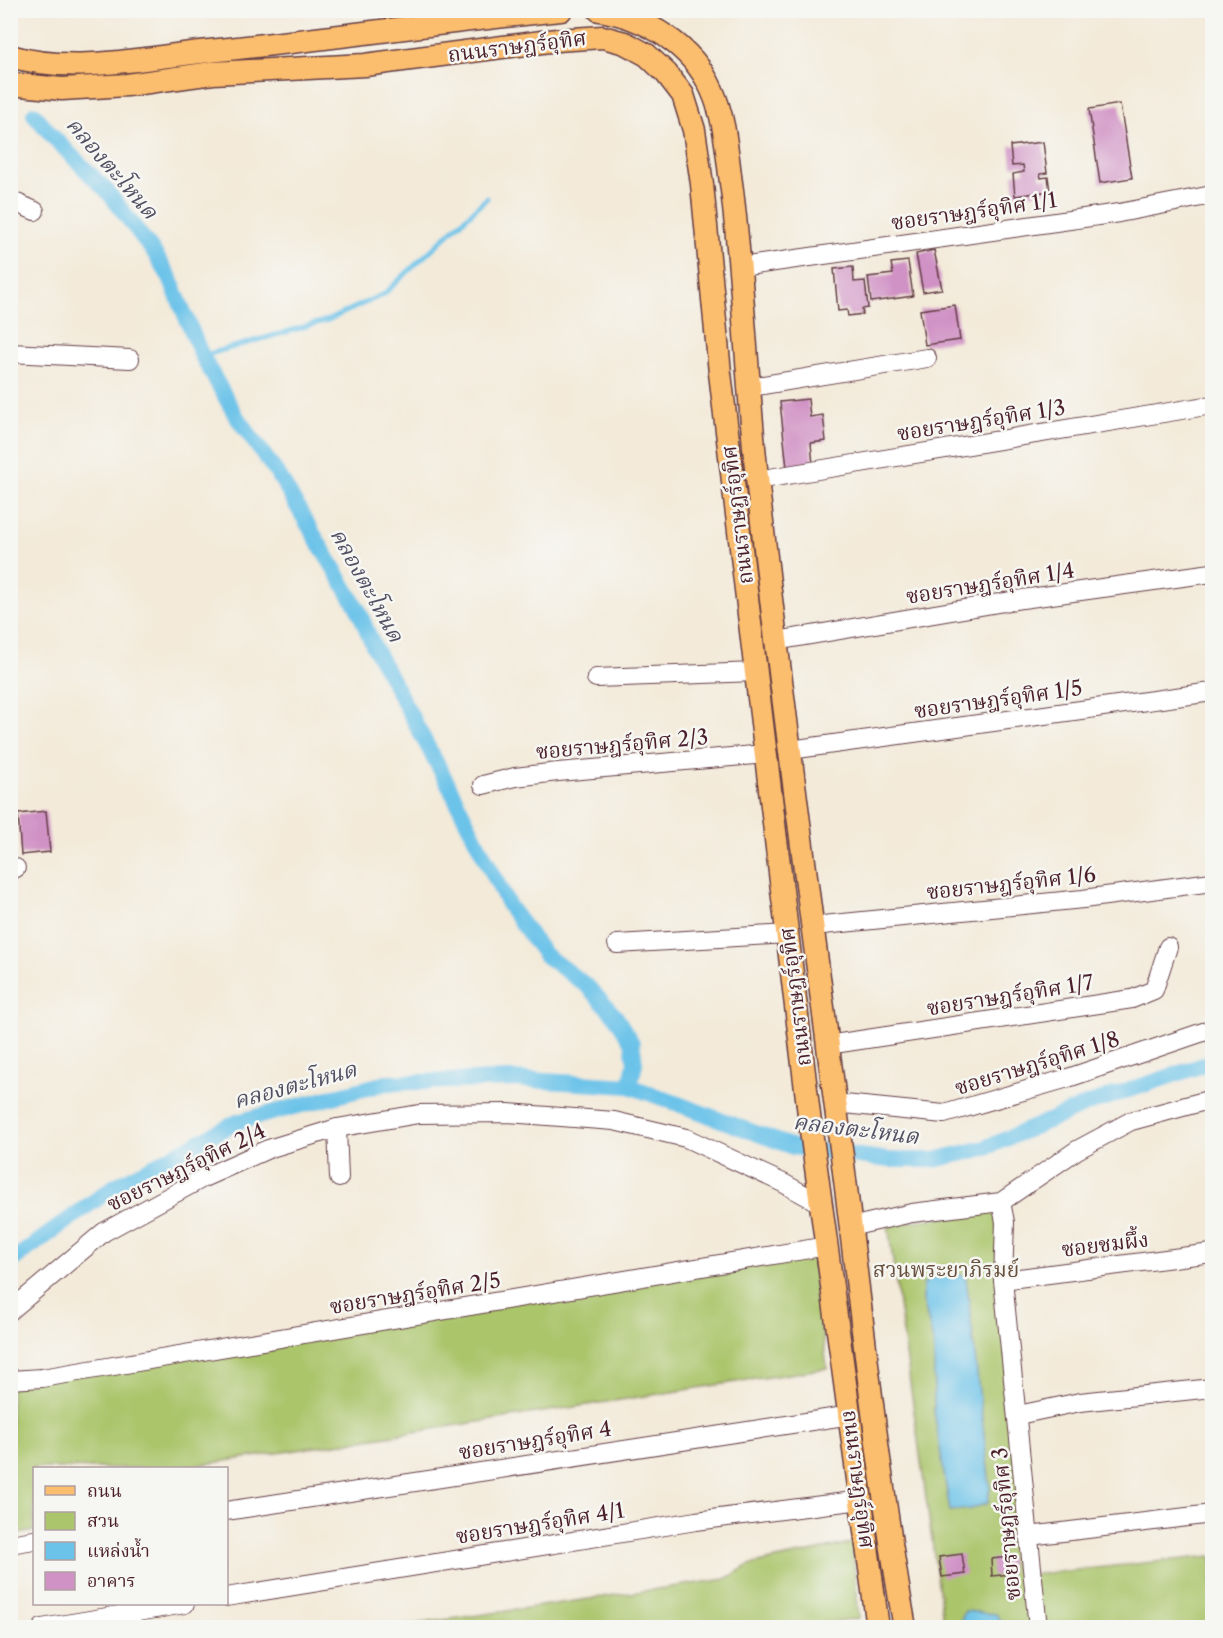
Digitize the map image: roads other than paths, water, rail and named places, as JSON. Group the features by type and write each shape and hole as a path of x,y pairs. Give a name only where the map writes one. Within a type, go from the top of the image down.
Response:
{"main road":[{"name":"ถนนราษฎร์อุทิศ","path":"10,56 64,65 122,61 315,42 561,10"},
{"name":"ถนนราษฎร์อุทิศ","path":"598,10 622,14 650,26 675,43 696,63 712,88 722,118 740,267 757,480 776,641 850,1227 905,1628"},
{"name":"ถนนราษฎร์อุทิศ","path":"10,84 62,89 116,86 213,73 365,65 557,40 603,37 625,43 647,55 666,73 683,95 694,130 702,184 720,373 810,1123 878,1628"}],"street":[{"name":"ซอยราษฎร์อุทิศ 1/1","path":"740,267 1119,213 1212,195"},
{"path":"10,200 35,211"},
{"path":"10,353 130,359"},
{"path":"751,387 927,358"},
{"name":"ซอยราษฎร์อุทิศ 1/3","path":"757,480 1212,405"},
{"name":"ซอยราษฎร์อุทิศ 1/4","path":"776,641 1022,599 1212,573"},
{"path":"596,678 756,672"},
{"name":"ซอยราษฎร์อุทิศ 1/5","path":"790,750 1212,692"},
{"name":"ซอยราษฎร์อุทิศ 2/3","path":"483,785 516,777 558,772 766,754"},
{"name":"ซอยราษฎร์อุทิศ 1/6","path":"813,926 1083,899 1212,882"},
{"path":"617,944 788,934"},
{"name":"ซอยราษฎร์อุทิศ 1/7","path":"827,1045 1132,999 1154,990 1168,947"},
{"name":"ซอยราษฎร์อุทิศ 1/8","path":"836,1114 944,1114 1068,1078 1212,1029"},
{"path":"850,1227 912,1213 1001,1202 1077,1150 1131,1121 1212,1099"},
{"name":"ซอยราษฎร์อุทิศ 2/4","path":"10,1311 104,1232 203,1178 268,1149 337,1128 419,1114 508,1113 614,1121 686,1138 783,1183 820,1197"},
{"path":"337,1128 339,1178"},
{"name":"ซอยราษฎร์อุทิศ 3","path":"1001,1202 1005,1222 1003,1280 1038,1628"},
{"name":"ซอยราษฎร์อุทิศ 2/5","path":"10,1380 42,1378 827,1246"},
{"name":"ซอยชมผึ้ง","path":"1003,1280 1212,1253"},
{"path":"1018,1415 1080,1402 1212,1388"},
{"name":"ซอยราษฎร์อุทิศ 4","path":"228,1511 850,1414"},
{"name":"ซอยราษฎร์อุทิศ 4/1","path":"228,1597 696,1521 861,1500"},
{"path":"1029,1536 1212,1514"},
{"path":"10,1544 33,1540"},
{"path":"42,1628 179,1605"}],"water":[{"path":"953,1272 966,1277 990,1487 988,1503 971,1509 950,1511 934,1411 934,1345 923,1300 923,1285 931,1278"},
{"path":"965,1611 996,1614 1006,1627 958,1627"}],"waterway":[{"name":"คลองตะโหนด","path":"34,114 55,139 108,192 169,276 202,356 236,416 279,476 358,609 373,645 449,786 509,906 545,955 587,986 616,1017 632,1043 635,1063 630,1086"},
{"path":"202,356 328,320 384,294 487,198"},
{"name":"คลองตะโหนด","path":"10,1262 115,1186 237,1122 386,1083 511,1079 630,1086 793,1147 889,1160 934,1160 985,1148 1088,1104 1212,1062"}],"park label":[{"name":"สวนพระยาภิรมย์","path":"946,1269"}]}
